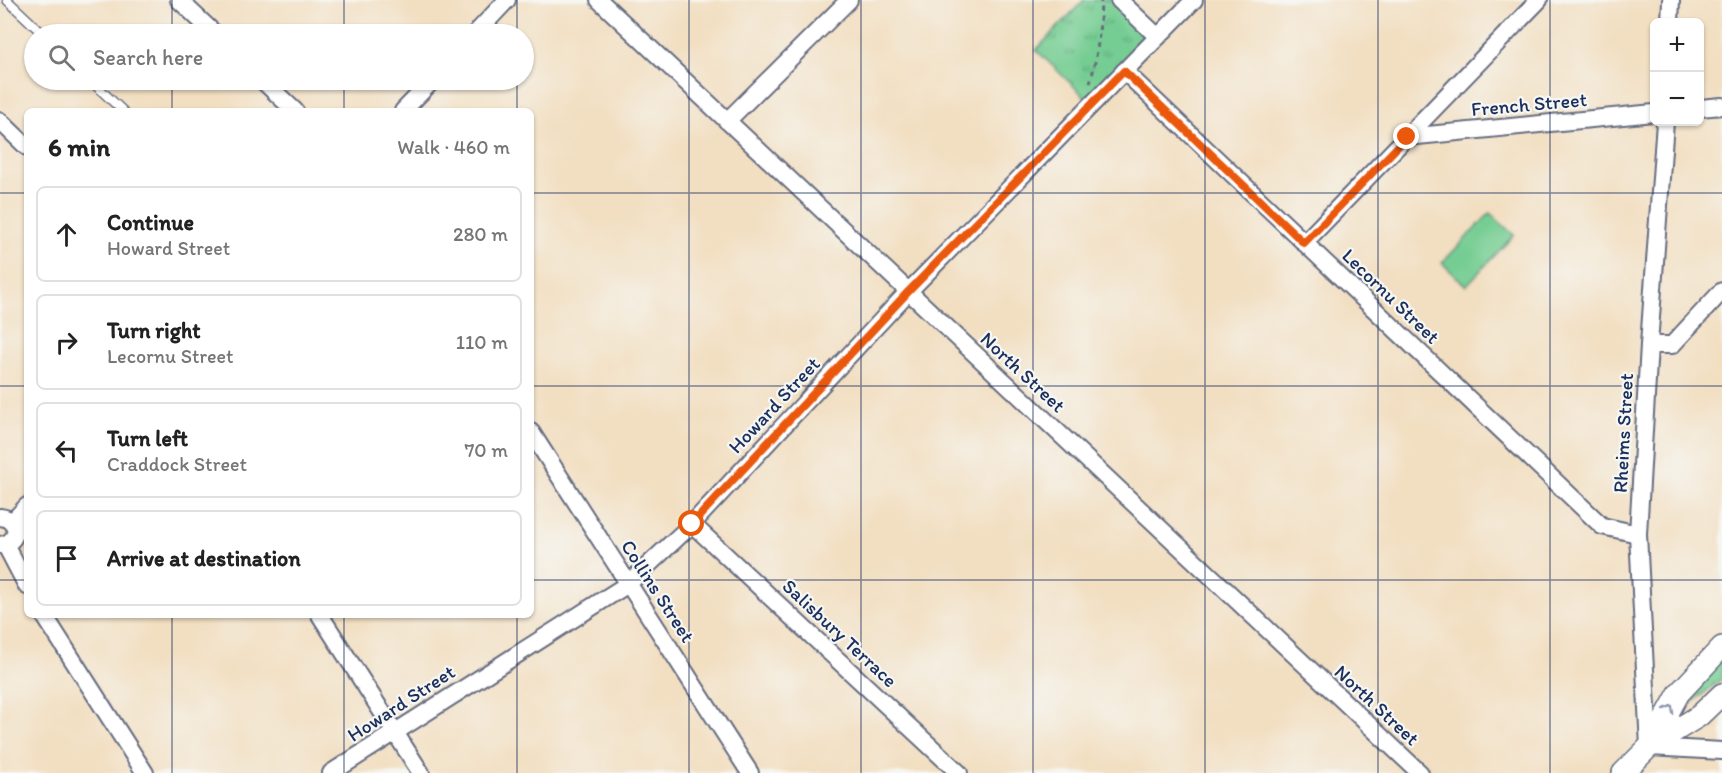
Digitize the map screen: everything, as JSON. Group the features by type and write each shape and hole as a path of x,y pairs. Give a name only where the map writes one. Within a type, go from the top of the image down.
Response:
{"street":[{"path":"179,0 204,24"},
{"path":"484,24 507,0"},
{"name":"North Street","path":"599,0 1420,773"},
{"path":"727,121 849,0"},
{"path":"1119,0 1158,37"},
{"name":"Howard Street","path":"331,773 628,584 692,524 908,292 1194,0"},
{"path":"1304,243 1539,0"},
{"path":"1670,18 1671,0"},
{"name":"Lecornu Street","path":"1124,71 1602,526 1638,534"},
{"path":"273,90 292,108"},
{"path":"406,108 423,90"},
{"path":"1704,108 1722,106"},
{"name":"French Street","path":"1407,137 1650,113"},
{"path":"0,121 24,144"},
{"name":"Rheims Street","path":"1649,747 1638,534 1665,126"},
{"path":"1649,345 1672,345 1722,291"},
{"name":"Collins Street","path":"534,437 750,773"},
{"path":"24,509 6,519 16,531 15,536 3,544 24,581"},
{"name":"Salisbury Terrace","path":"692,524 959,773"},
{"path":"46,618 146,773"},
{"path":"322,618 422,773"},
{"path":"1649,747 1679,693 1722,647"},
{"path":"1623,773 1649,747 1699,716 1722,694"},
{"path":"1649,747 1722,751"}],"lane":[{"path":"7,0 32,24"},
{"path":"101,90 120,108"}],"path":[{"path":"1096,99 1088,90 1096,60 1101,0"}],"green space":[{"path":"1084,0 1116,0 1152,36 1089,101 1036,50"},
{"path":"1490,213 1514,235 1466,286 1442,263"},
{"path":"1722,655 1722,679 1690,704 1686,704 1686,700"}],"route":[{"path":"692,524 908,292 1124,71 1304,243 1407,137"}]}
